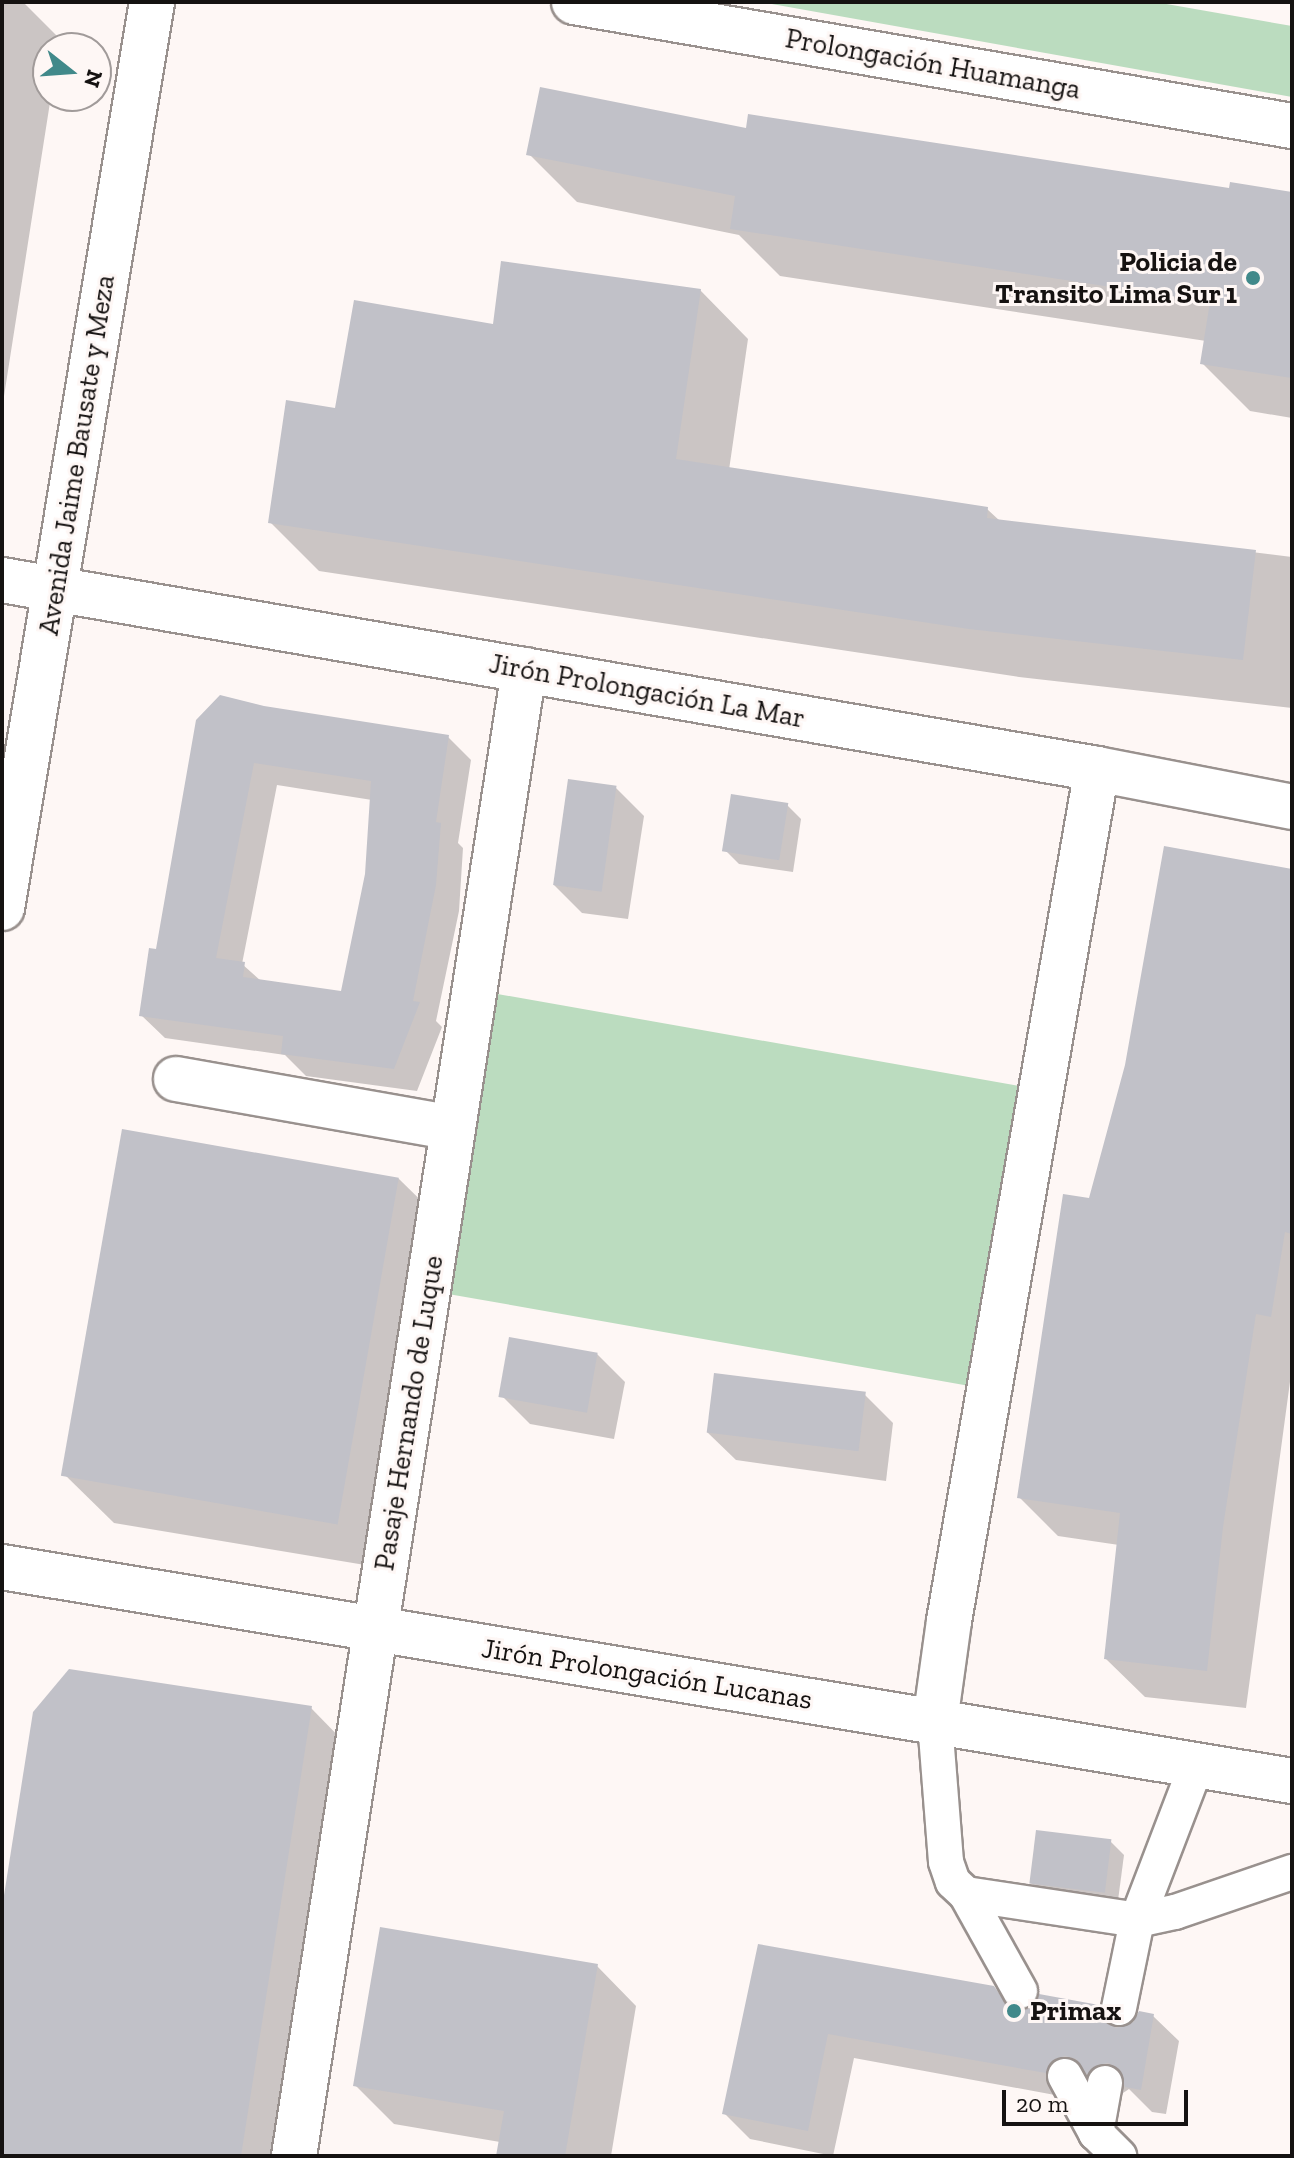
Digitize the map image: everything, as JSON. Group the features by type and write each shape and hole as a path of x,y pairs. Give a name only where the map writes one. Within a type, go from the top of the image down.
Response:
{"street":[{"name":"Avenida Jaime Bausate y Meza","path":"2,908 152,2"},
{"name":"Prolongación Huamanga","path":"574,2 1292,126"},
{"name":"Jirón Prolongación La Mar","path":"2,580 1097,769 1292,807"},
{"name":"Pasaje Hernando de Luque","path":"294,2156 524,670"},
{"path":"935,1722 949,1621 1097,769"},
{"path":"176,1079 453,1128"},
{"name":"Jirón Prolongación Lucanas","path":"2,1567 1292,1781"}],"lane":[{"path":"935,1722 946,1862 953,1882 966,1894 1020,1991"},
{"path":"1119,2008 1137,1920 1196,1766"},
{"path":"966,1894 1137,1920 1175,1912 1292,1872"},
{"path":"1065,2076 1108,2144"},
{"path":"1105,2083 1108,2144"}],"green space":[{"path":"760,2 1155,2 1292,26 1292,97"},
{"path":"475,990 1042,1090 989,1389 422,1289"}],"building":[{"path":"540,87 746,128 748,114 1229,188 1230,182 1292,192 1292,378 1200,364 1210,302 730,229 735,196 526,155"},
{"path":"501,261 701,289 676,459 988,507 987,518 1256,550 1243,660 969,629 268,523 286,400 335,408 354,300 493,324"},
{"path":"220,695 264,706 449,735 436,822 441,823 436,885 413,1001 420,1002 394,1069 281,1054 283,1036 139,1016 149,948 156,949 196,720","holes":["254,763 371,781 365,874 341,991 243,977 245,962 216,958"]},
{"path":"568,779 617,786 602,892 553,885"},
{"path":"731,794 788,803 779,860 722,851"},
{"path":"1164,846 1292,869 1292,1234 1285,1232 1271,1317 1256,1314 1223,1527 1207,1671 1104,1659 1120,1513 1017,1498 1063,1194 1089,1198 1125,1065"},
{"path":"122,1129 399,1178 338,1524 61,1476"},
{"path":"509,1337 598,1353 587,1413 498,1397"},
{"path":"714,1373 866,1392 859,1451 707,1433"},
{"path":"69,1669 312,1706 241,2156 2,2156 2,1908 33,1712"},
{"path":"1036,1830 1111,1839 1105,1893 1029,1884"},
{"path":"380,1927 598,1964 565,2156 496,2156 504,2111 353,2086"},
{"path":"758,1944 994,1986 1009,2008 1019,2011 1030,2008 1039,1994 1099,2005 1105,2022 1116,2028 1133,2022 1139,2011 1154,2014 1141,2090 1125,2087 1118,2068 1108,2063 1098,2065 1087,2075 1076,2059 1065,2056 1055,2059 1046,2073 828,2034 808,2131 722,2114"}],"place":[{"name":"Policia de Transito Lima Sur 1","path":"1253,278"},
{"name":"Primax","path":"1014,2011"}]}
